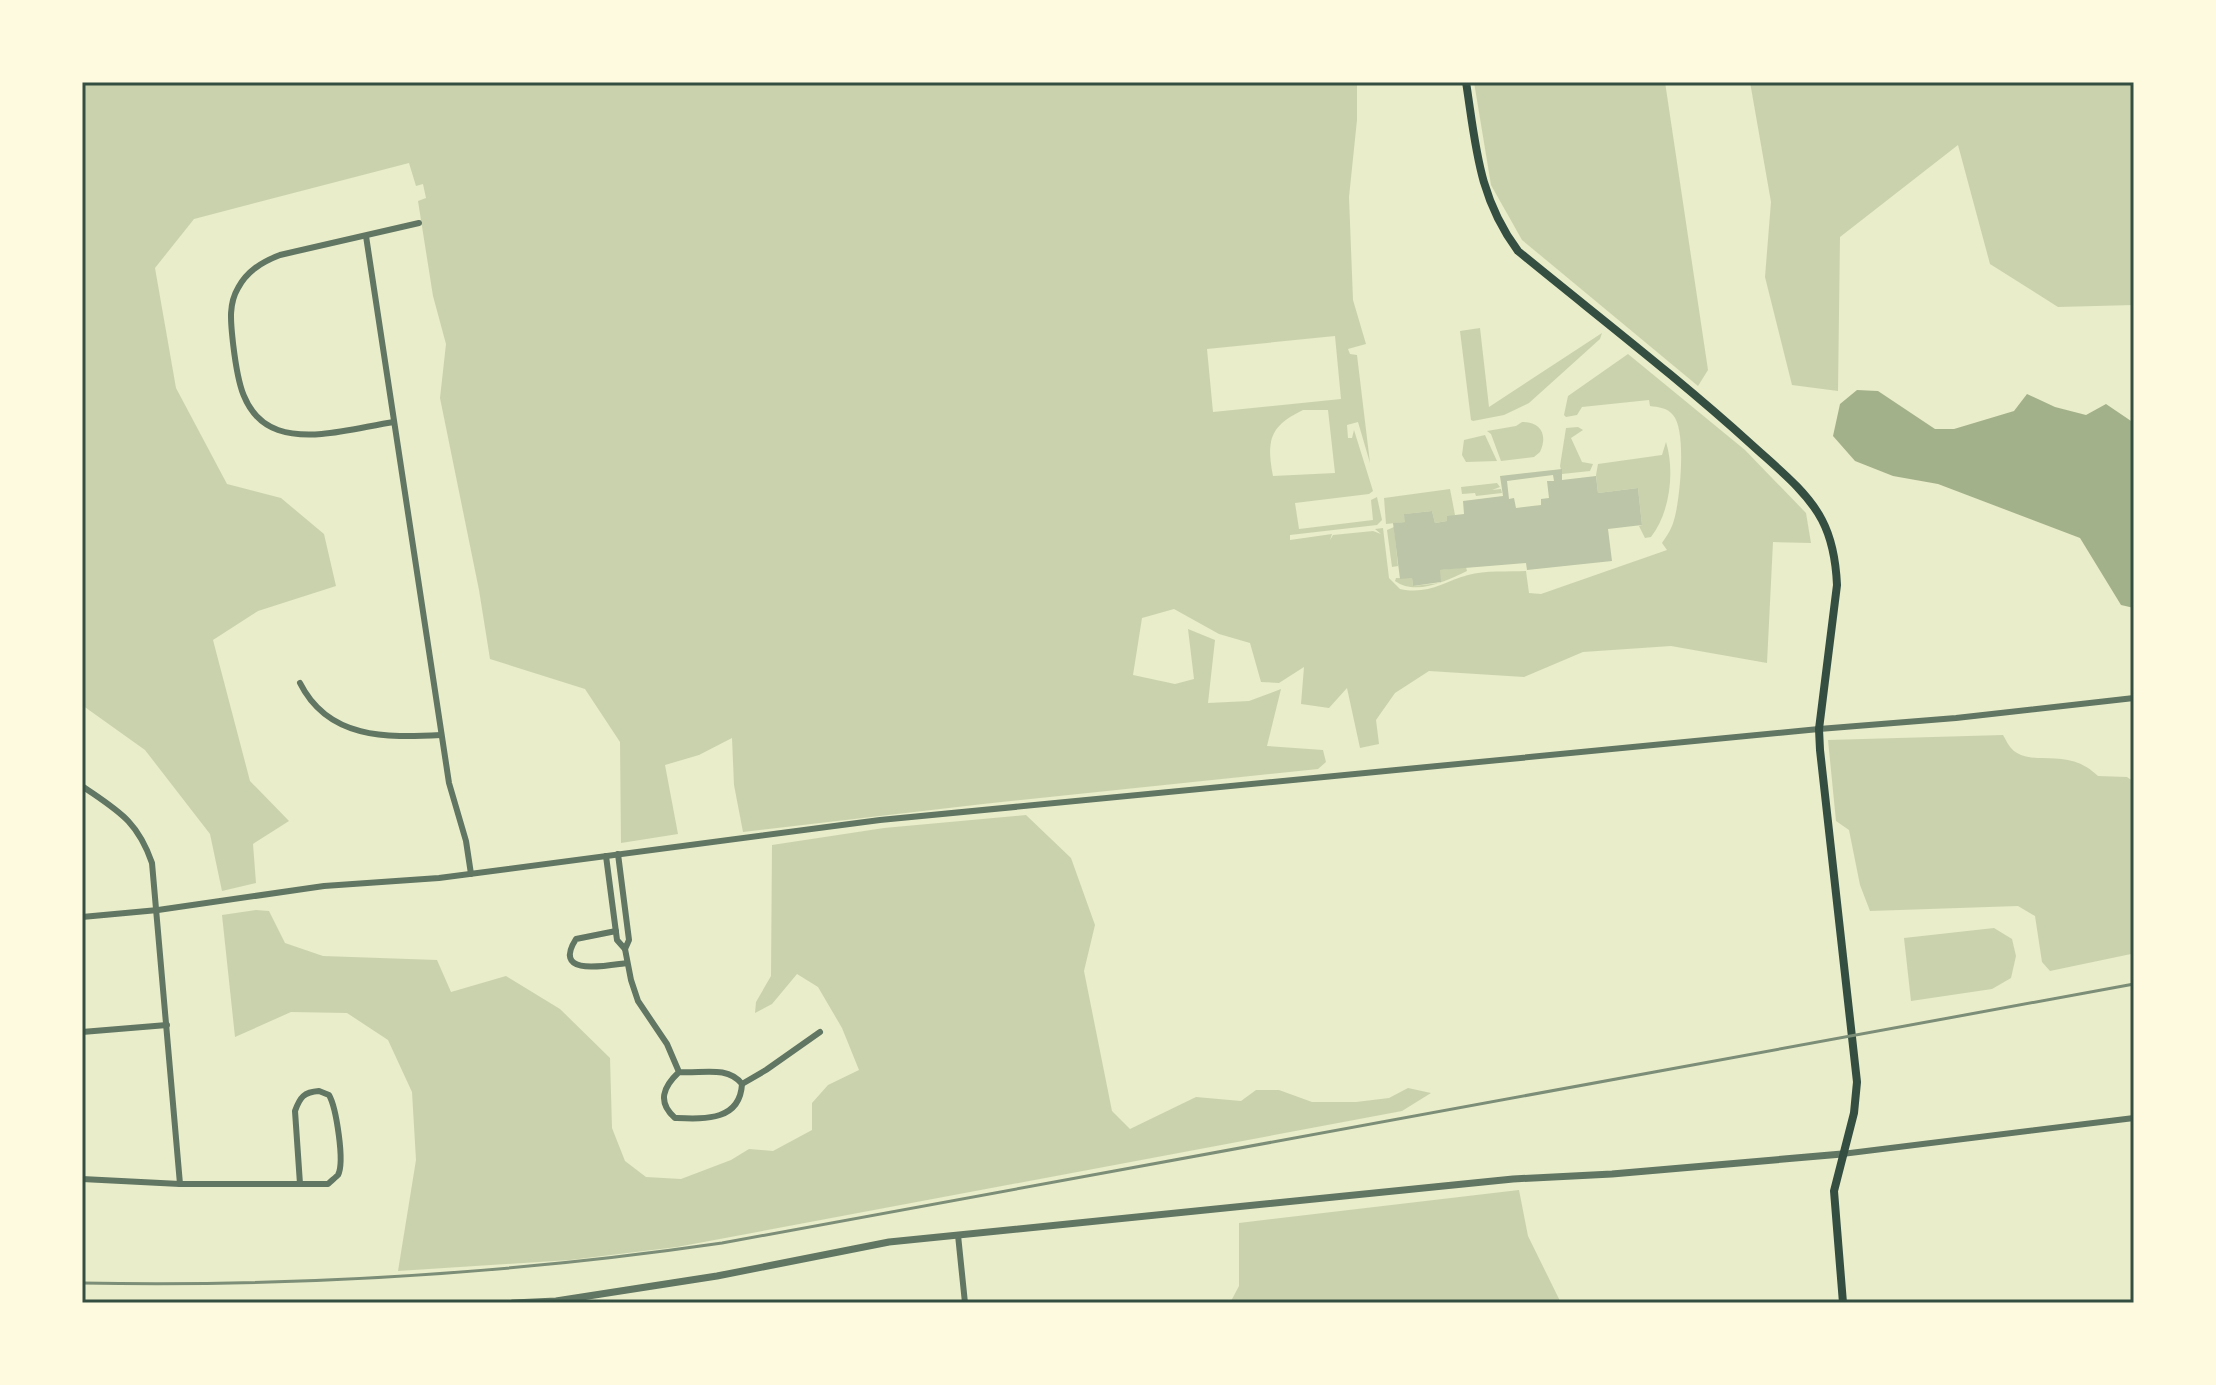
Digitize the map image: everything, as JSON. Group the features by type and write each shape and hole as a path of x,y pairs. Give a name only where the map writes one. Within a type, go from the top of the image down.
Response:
{"main road":[{"path":"1466,82 1483,184 1505,233 1518,251 1720,416 1801,492 1822,519 1836,563 1837,585 1819,729 1856,1069 1855,1106 1834,1191 1843,1303"}],"street":[{"path":"394,422 292,434 275,429 259,419 240,390 232,306 247,274 263,262 280,255 419,223"},
{"path":"366,236 441,735 471,874"},
{"path":"300,683 309,701 325,715 351,728 374,736 441,735"},
{"path":"82,917 158,910 324,886 471,874 880,820 1956,718 2134,698"},
{"path":"82,786 131,822 144,840 152,863 180,1184"},
{"path":"618,854 629,940 625,949 627,963 638,1001 667,1044 679,1072"},
{"path":"606,856 617,940 625,949"},
{"path":"616,931 576,939 570,948 571,958 576,965 585,968 627,963"},
{"path":"82,1032 167,1025"},
{"path":"742,1084 820,1032"},
{"path":"724,1071 736,1076 742,1084 741,1099 735,1108 724,1114 675,1118 666,1110 663,1099 665,1085 679,1072 698,1074 724,1071"},
{"path":"82,1179 180,1184 300,1184 328,1184 338,1175 340,1164 335,1105 329,1095 319,1091 307,1092 299,1100 295,1111 300,1184"},
{"path":"513,1303 556,1302 717,1276 889,1242 1513,1179 1612,1174 1842,1154 2134,1118"},
{"path":"958,1235 965,1303"}],"shaded area":[{"path":"82,82 1357,82 1357,120 1349,197 1353,300 1366,344 1348,349 1350,354 1357,355 1370,463 1358,422 1347,425 1348,438 1352,438 1354,430 1373,491 1295,503 1299,529 1373,520 1371,500 1377,497 1382,520 1377,525 1290,535 1290,540 1332,534 1330,540 1333,535 1373,531 1381,534 1375,529 1383,528 1389,578 1400,589 1427,589 1482,572 1526,571 1529,593 1541,594 1667,550 1662,543 1674,520 1681,466 1680,435 1673,415 1666,409 1650,406 1649,400 1582,407 1577,415 1564,415 1568,396 1628,354 1745,450 1806,513 1811,543 1773,542 1767,663 1671,646 1583,652 1524,677 1429,671 1395,693 1376,720 1379,744 1360,748 1347,688 1329,708 1301,704 1304,667 1279,683 1261,682 1250,643 1219,634 1174,609 1142,618 1133,675 1175,684 1194,679 1188,629 1215,640 1208,703 1249,701 1281,689 1267,746 1323,750 1326,762 1318,769 743,832 734,785 732,738 699,755 665,765 678,834 621,843 620,742 585,689 490,659 440,398 446,344 433,296 418,201 426,198 423,184 416,186 409,163 194,219 155,268 176,388 227,484 281,498 324,534 336,586 258,611 213,640 250,781 289,821 253,844 256,883 222,891 210,834 145,750 82,705","holes":["1335,336 1341,399 1213,412 1207,349","1303,410 1328,410 1335,473 1273,476 1270,453 1273,436 1283,422"]},
{"path":"1474,82 1665,82 1708,370 1698,386 1522,240 1491,185"},
{"path":"1750,82 2134,82 2134,305 2058,307 1990,264 1958,145 1840,237 1838,391 1792,385 1765,277 1771,202"},
{"path":"1480,328 1489,407 1602,333 1600,339 1529,403 1504,415 1473,421 1460,331"},
{"path":"1857,390 1878,391 1935,429 1954,429 2014,411 2027,394 2055,407 2086,415 2106,404 2134,423 2134,608 2121,605 2080,538 1938,484 1893,476 1855,461 1833,436 1840,404"},
{"path":"1522,422 1534,424 1541,431 1543,440 1540,452 1534,457 1501,461 1487,431"},
{"path":"1566,428 1583,430 1571,438 1582,462 1593,464 1590,471 1562,474 1560,466"},
{"path":"1485,435 1497,461 1466,462 1462,455 1464,440"},
{"path":"1666,442 1670,466 1669,491 1663,516 1651,537 1645,538 1639,526 1642,525 1638,488 1598,493 1598,464 1662,455"},
{"path":"1497,483 1500,487 1492,490 1501,489 1502,493 1462,494 1461,487"},
{"path":"1450,489 1455,515 1447,521 1435,523 1432,511 1405,514 1405,522 1386,524 1384,498"},
{"path":"1394,527 1398,566 1392,567 1387,530"},
{"path":"1466,567 1467,571 1440,583 1440,570"},
{"path":"1396,578 1412,578 1413,586 1438,583 1412,587 1395,581"},
{"path":"2003,735 2012,749 2022,755 2063,759 2086,767 2098,776 2127,777 2134,782 2134,952 2131,954 2050,971 2042,962 2035,916 2018,906 1870,911 1860,885 1849,830 1836,821 1828,740"},
{"path":"1026,815 1071,858 1095,925 1084,971 1112,1111 1130,1129 1196,1097 1241,1101 1256,1090 1279,1090 1312,1102 1356,1102 1389,1098 1408,1088 1431,1093 1402,1111 677,1247 570,1260 398,1271 416,1160 412,1092 388,1040 347,1013 291,1012 235,1037 222,915 269,911 285,943 323,956 437,960 451,992 506,976 560,1009 610,1058 612,1128 625,1161 646,1177 681,1179 731,1160 749,1149 773,1151 812,1130 812,1103 828,1085 859,1070 842,1028 818,987 797,974 772,1004 755,1013 756,1002 771,976 772,845 884,828"},
{"path":"1994,928 2012,939 2016,956 2011,978 1992,989 1911,1001 1904,938"},
{"path":"1519,1190 1528,1236 1561,1303 1230,1303 1239,1286 1239,1223"}],"building":[{"path":"1562,469 1562,480 1596,476 1598,493 1638,488 1642,525 1608,529 1612,561 1527,570 1526,563 1440,570 1441,582 1413,586 1412,578 1400,579 1393,523 1405,522 1404,514 1432,511 1435,523 1447,521 1447,516 1464,514 1463,501 1503,496 1500,476","holes":["1553,475 1554,481 1547,481 1549,498 1541,499 1541,505 1516,508 1514,498 1509,499 1507,481"]}],"railway":[{"path":"82,1283 243,1283 403,1276 562,1263 722,1243 2134,984"}]}
